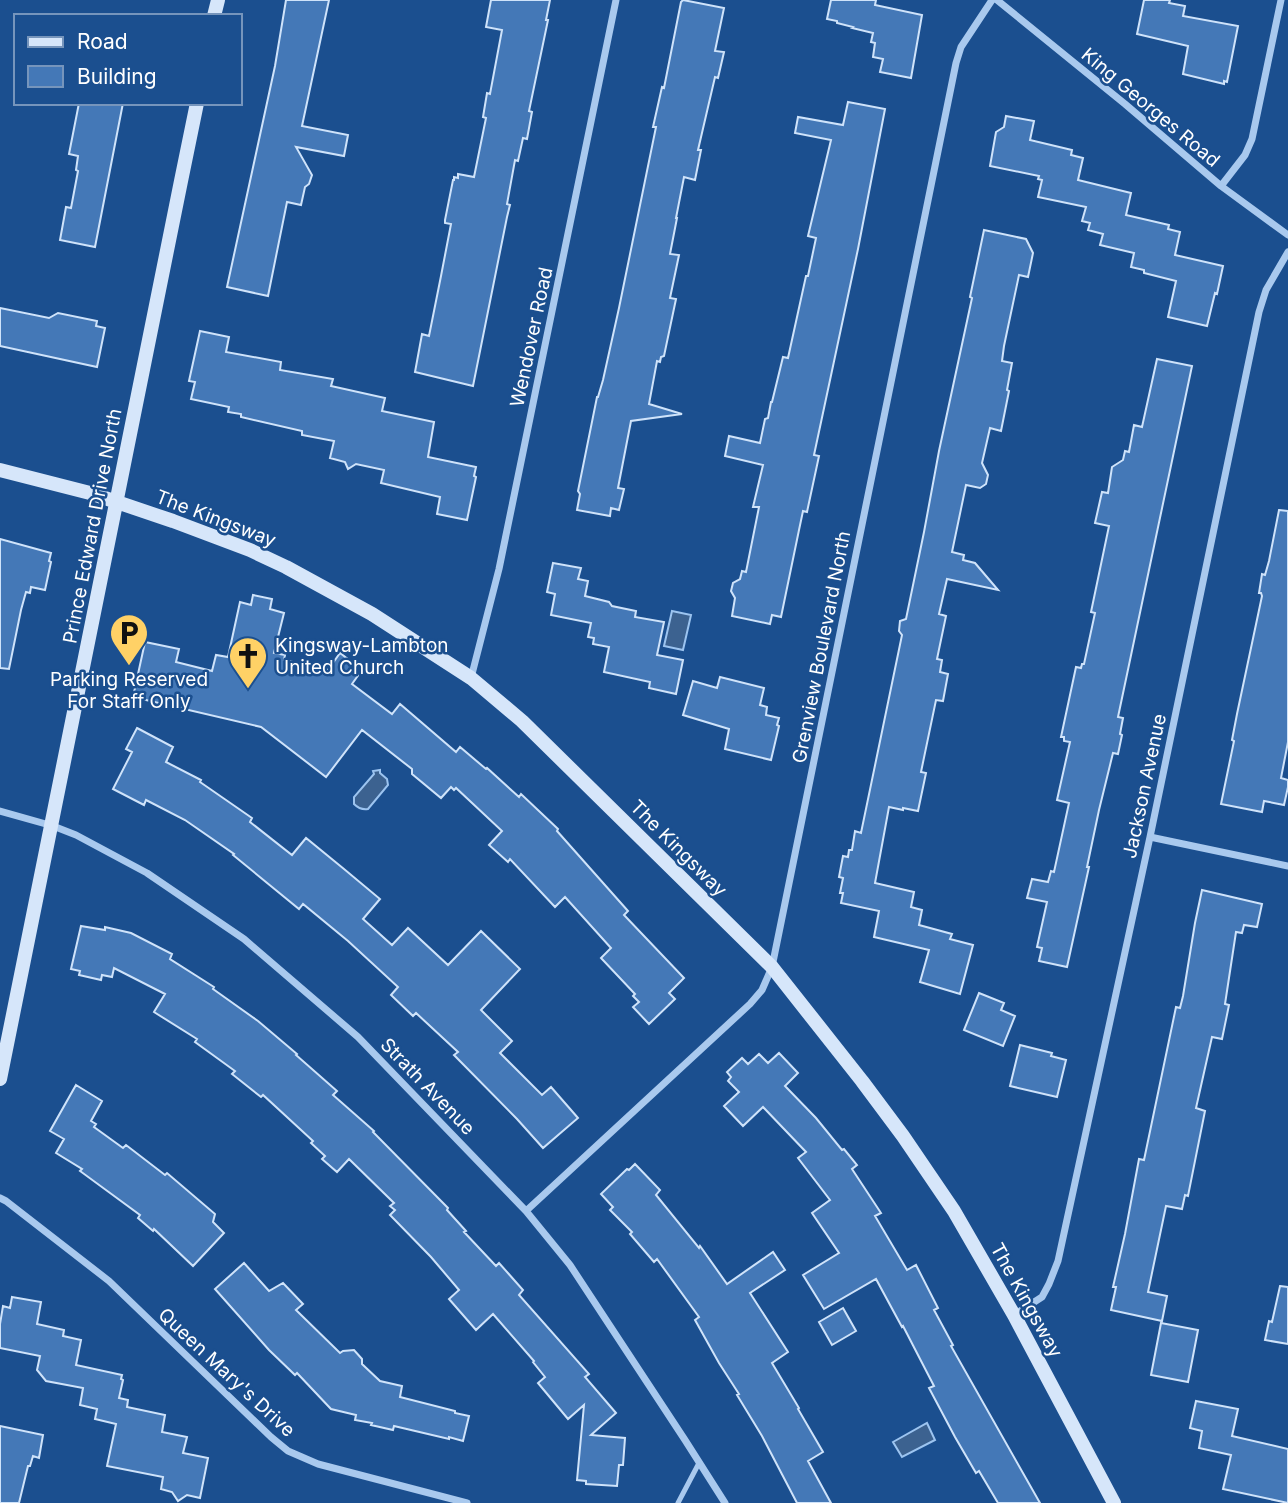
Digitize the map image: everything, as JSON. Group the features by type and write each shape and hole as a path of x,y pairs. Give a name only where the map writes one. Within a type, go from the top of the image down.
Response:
{"street":[{"name":"Wendover Road","path":"471,678 499,569 616,0"},
{"name":"Grenview Boulevard North","path":"526,1211 750,1004 762,990 772,967 956,63 961,47 992,0"},
{"name":"King Georges Road","path":"997,0 1222,186 1288,235"},
{"path":"1222,186 1245,155 1252,139 1281,0"},
{"name":"Prince Edward Drive North","path":"0,1079 197,105"},
{"name":"Jackson Avenue","path":"1014,1315 1042,1297 1058,1261 1259,312 1266,289 1288,252"},
{"name":"The Kingsway","path":"0,470 116,501 203,532 286,567 372,614 471,678 522,721 772,967 862,1081 954,1211 1014,1315 1114,1503"},
{"name":"Strath Avenue","path":"0,811 76,835 147,873 253,946 358,1037 526,1211 570,1265 725,1503"},
{"path":"1150,836 1288,866"},
{"name":"Queen Mary's Drive","path":"0,1198 109,1281 288,1451 318,1464 467,1503"}],"lane":[{"path":"678,1503 699,1463"}],"water":[{"path":"672,611 691,615 683,650 664,646"},
{"path":"380,770 388,785 368,809 359,808 354,804 354,797 374,774 373,771"},
{"path":"927,1423 935,1440 902,1457 893,1442"}],"building":[{"path":"286,0 329,0 302,126 348,135 344,156 296,147 312,175 305,187 301,205 287,202 268,296 227,287 275,66"},
{"path":"491,0 550,0 529,111 532,112 527,139 523,138 518,161 515,160 507,204 510,205 473,386 415,372 422,334 429,336 441,276 451,224 445,223 445,220 453,180 454,177 458,178 458,174 474,177 486,118 483,117 487,93 490,94 502,30 486,27"},
{"path":"683,0 724,8 715,51 724,52 718,78 715,77 698,150 701,150 695,180 684,177 670,254 679,255 670,298 676,299 664,356 660,362 657,361 649,404 682,414 631,421 618,488 624,489 619,510 611,508 610,516 577,510 580,494 578,491 619,308 656,127 653,127"},
{"path":"831,0 876,0 875,5 922,15 911,78 880,72 883,59 873,57 873,33 827,19"},
{"path":"1144,0 1170,0 1169,3 1185,6 1183,16 1238,26 1227,82 1224,81 1224,84 1183,74 1188,46 1137,34"},
{"path":"848,102 885,109 814,455 819,456 807,512 803,511 781,617 772,615 770,624 732,616 735,598 731,591 733,583 740,579 742,571 746,572 759,507 753,507 763,465 725,456 729,436 760,443 783,357 788,358 808,276 816,238 808,236 831,140 795,133 798,117 843,125"},
{"path":"79,105 123,105 95,247 60,240 66,207 71,208 78,171 78,156 69,154"},
{"path":"1006,116 1034,121 1030,140 1072,150 1071,155 1083,158 1078,180 1131,193 1126,215 1169,225 1168,229 1180,232 1175,255 1223,266 1207,326 1168,317 1176,281 1131,267 1134,253 1100,245 1103,234 1088,230 1090,223 1082,221 1086,207 1038,197 1042,180 1038,179 1039,176 990,166 996,132 1004,127"},
{"path":"984,230 1026,239 1033,253 1028,277 1019,275 1004,346 1002,361 1012,363 1001,431 990,428 982,463 988,475 986,484 980,488 966,485 952,552 964,555 963,560 975,563 998,590 947,579 939,614 946,616 937,659 942,660 940,672 948,674 943,701 936,700 921,772 926,773 918,811 889,807 875,883 914,892 911,907 922,910 919,925 952,934 950,939 973,945 960,994 920,982 929,950 874,937 879,911 841,903 843,878 839,877 843,856 848,857 849,850 852,850 855,831 861,833 902,635 899,631 900,621 906,619"},
{"path":"0,308 49,318 58,313 97,321 96,326 105,328 97,367 0,346"},
{"path":"200,331 229,337 226,352 281,362 280,370 333,379 331,386 385,398 382,411 434,422 428,457 476,467 467,520 437,514 440,497 381,483 384,470 356,464 348,469 345,462 330,458 334,441 302,435 302,431 241,417 241,414 228,412 229,407 191,399 195,382 189,381"},
{"path":"1157,359 1192,366 1118,717 1123,718 1122,735 1118,754 1113,753 1099,810 1067,967 1039,961 1042,948 1037,947 1047,902 1027,898 1032,879 1048,882 1051,871 1054,872 1069,803 1057,800 1070,742 1061,737 1076,667 1081,668 1084,664 1095,613 1091,612 1109,526 1095,523 1102,492 1108,493 1112,467 1123,460 1125,451 1129,452 1134,425 1142,427"},
{"path":"1279,510 1288,511 1288,742 1281,778 1288,780 1288,787 1284,805 1264,801 1262,812 1221,804 1262,596 1259,593 1262,574 1265,575 1269,561"},
{"path":"0,539 51,553 45,590 31,587 30,593 26,592 9,669 0,668"},
{"path":"553,563 581,568 578,579 588,581 585,596 636,611 635,617 664,622 657,655 683,660 676,694 649,688 650,682 604,672 609,647 593,644 594,638 588,637 591,623 551,615 555,594 547,592"},
{"path":"253,595 272,599 270,609 284,613 274,653 285,655 284,660 328,670 340,653 362,670 352,684 392,714 400,704 456,752 460,747 519,797 521,794 558,829 628,911 624,915 684,978 669,993 675,999 649,1024 633,1007 639,1002 633,996 635,994 601,958 611,948 565,897 555,907 510,859 508,862 489,845 502,831 456,788 454,790 451,787 441,798 412,774 412,769 362,730 326,777 261,727 133,697 145,642 179,649 176,662 212,671 216,655 228,657 240,602 251,605"},
{"path":"720,677 764,688 760,705 767,707 766,715 779,718 771,760 725,749 729,729 683,715 693,681 717,688"},
{"path":"137,728 173,747 166,762 201,780 200,782 252,818 250,822 292,855 306,838 380,899 363,919 392,945 408,928 448,965 481,931 520,969 481,1010 512,1041 500,1053 542,1095 551,1087 578,1118 543,1148 454,1055 458,1052 416,1013 413,1016 391,995 398,987 348,941 303,904 299,909 234,854 185,820 146,800 144,805 113,789 132,752 126,749"},
{"path":"1202,890 1262,904 1257,927 1244,925 1242,933 1236,932 1225,1004 1229,1005 1222,1039 1212,1037 1196,1108 1205,1111 1188,1196 1185,1195 1182,1209 1166,1206 1148,1292 1167,1296 1162,1321 1111,1310 1116,1287 1113,1287 1139,1159 1144,1160 1176,1007 1180,1008 1183,996"},
{"path":"81,926 105,930 105,927 131,933 172,954 170,959 214,987 213,989 258,1021 337,1091 333,1095 374,1131 448,1208 466,1231 464,1232 496,1266 499,1263 523,1290 519,1295 589,1374 585,1377 616,1413 591,1435 625,1438 623,1465 619,1465 617,1486 586,1484 586,1481 577,1480 584,1405 568,1419 538,1383 545,1377 534,1361 493,1314 476,1330 449,1299 459,1290 390,1215 395,1210 390,1206 394,1203 349,1159 337,1172 322,1159 325,1156 311,1143 313,1141 263,1095 261,1097 232,1074 235,1071 195,1042 197,1039 154,1012 165,994 114,968 112,977 102,975 101,980 79,975 80,971 71,969"},
{"path":"979,993 1004,1003 1001,1010 1015,1016 1003,1046 964,1030"},
{"path":"1020,1045 1052,1053 1051,1056 1066,1060 1057,1097 1010,1086"},
{"path":"779,1053 798,1073 785,1086 857,1165 852,1169 881,1213 875,1216 907,1270 916,1265 938,1308 934,1310 953,1345 951,1346 1040,1503 998,1503 979,1471 976,1473 929,1388 934,1386 876,1279 824,1309 803,1275 839,1253 812,1213 830,1200 798,1158 806,1152 763,1107 743,1126 724,1106 739,1092 728,1081 731,1077 727,1072 742,1058 748,1064 759,1054 768,1063"},
{"path":"76,1085 102,1101 91,1121 96,1124 94,1127 123,1148 126,1145 165,1175 167,1173 215,1214 213,1222 224,1233 193,1266 154,1229 153,1231 138,1218 140,1215 80,1171 82,1169 56,1153 64,1139 50,1131"},
{"path":"635,1164 660,1190 656,1195 699,1248 700,1246 727,1284 773,1252 785,1270 750,1293 788,1352 772,1363 823,1452 808,1461 831,1503 797,1503 737,1395 739,1394 695,1320 699,1317 657,1259 654,1262 630,1234 632,1232 610,1210 613,1207 601,1194"},
{"path":"244,1263 269,1291 283,1283 303,1304 296,1310 340,1353 354,1350 362,1359 362,1364 380,1381 402,1386 400,1397 469,1416 463,1441 394,1426 393,1430 371,1425 372,1423 355,1420 356,1415 331,1409 297,1373 295,1375 269,1350 215,1289"},
{"path":"1280,1286 1288,1287 1288,1344 1265,1340"},
{"path":"12,1297 41,1302 37,1324 64,1330 63,1336 81,1340 76,1365 122,1375 119,1398 128,1400 127,1407 165,1415 162,1432 187,1437 183,1453 208,1458 200,1498 187,1495 178,1501 172,1492 161,1489 163,1477 107,1466 116,1424 95,1419 97,1409 80,1405 83,1388 46,1381 37,1370 40,1356 0,1348 3,1306 10,1308"},
{"path":"843,1308 856,1331 832,1345 819,1322"},
{"path":"1161,1323 1198,1330 1188,1382 1151,1375"},
{"path":"1196,1401 1238,1409 1232,1436 1288,1449 1288,1503 1223,1489 1231,1455 1199,1448 1202,1431 1190,1428"},
{"path":"0,1426 43,1435 39,1458 33,1456 28,1466 19,1503 0,1503"}],"place":[{"name":"Parking Reserved For Staff Only","path":"129,667"},
{"name":"Kingsway-Lambton United Church","path":"248,690"}]}
